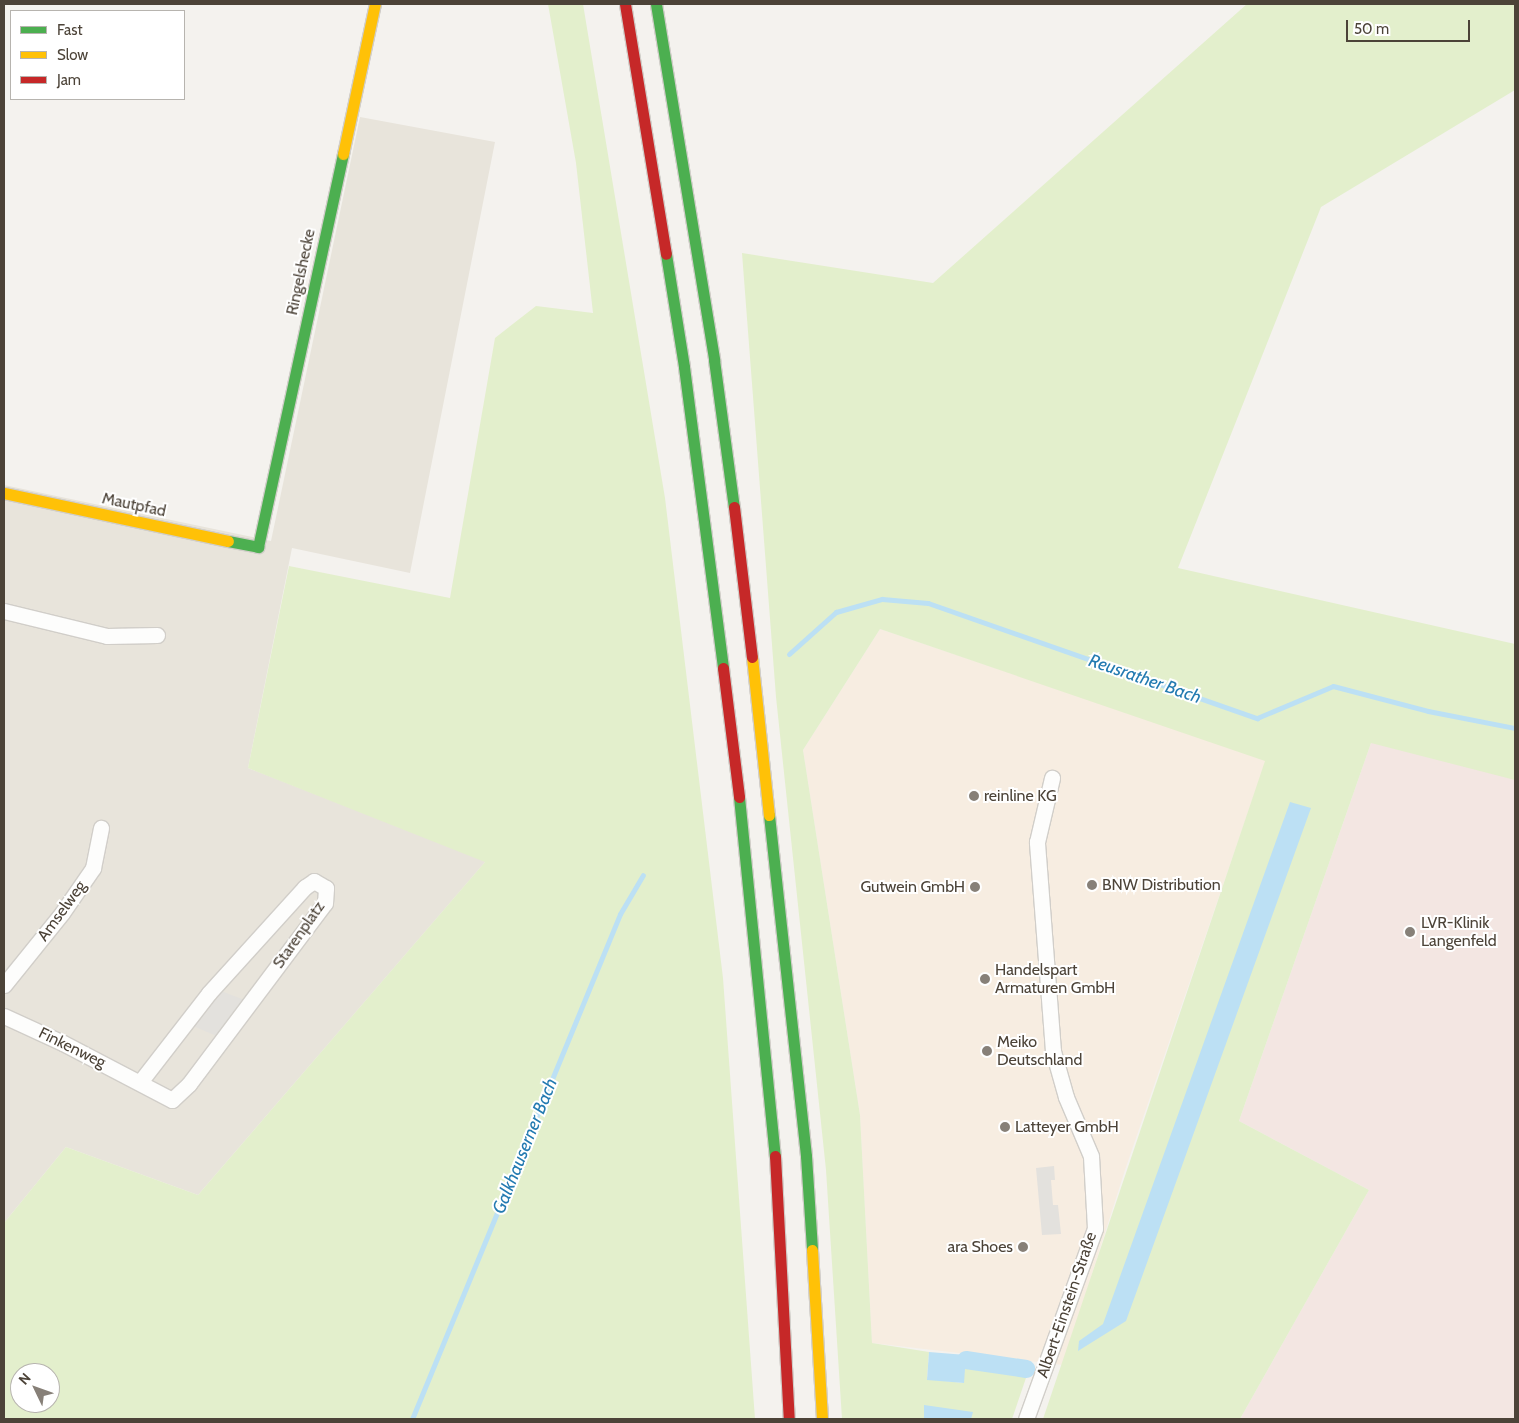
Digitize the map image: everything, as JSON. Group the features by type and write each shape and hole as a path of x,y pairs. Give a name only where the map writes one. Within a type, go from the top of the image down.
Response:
{"main road":[{"name":"Ringelshecke","path":"258,547 375,4"},
{"path":"625,4 684,366 738,783 775,1156 789,1419"},
{"path":"656,4 714,360 768,780 806,1156 822,1419"},
{"name":"Mautpfad","path":"4,493 258,547"}],"street":[{"path":"4,611 107,636 157,635"},
{"name":"Albert-Einstein-Straße","path":"1026,1419 1095,1228 1090,1156 1066,1097 1053,1052 1036,842 1052,778"},
{"name":"Amselweg","path":"4,985 62,913 93,868 101,828"},
{"name":"Starenplatz","path":"314,881 326,888 325,903 189,1084 172,1100 140,1082 209,993 305,887 314,881"},
{"name":"Finkenweg","path":"4,1016 140,1082"}],"shaded area":[{"path":"360,117 495,142 410,573 292,548 248,768 486,861 198,1195 66,1147 4,1223 4,485 271,541"},
{"path":"880,629 1266,760 1125,1170 1063,1365 872,1343 860,1115 803,750"},
{"name":"LVR-Klinik Langenfeld","path":"1515,737 1515,1419 1240,1419 1369,1190 1239,1121 1371,743"},
{"path":"221,991 247,1001 219,1037 193,1026"},
{"path":"1054,1166 1055,1180 1051,1180 1053,1205 1058,1205 1061,1234 1042,1235 1036,1168"}],"green space":[{"path":"548,4 583,4 665,498 723,978 755,1419 4,1419 4,1223 66,1147 198,1195 485,862 248,768 289,566 450,598 495,338 536,306 593,313 576,163"},
{"path":"1247,4 1515,4 1515,90 1321,207 1178,568 1515,644 1515,780 1371,743 1239,1121 1369,1190 1240,1419 1043,1419 1265,761 880,629 803,750 860,1115 872,1343 929,1352 927,1379 963,1383 965,1365 1027,1375 1012,1419 842,1419 826,1170 776,697 742,253 933,283"}],"water":[{"path":"1290,802 1311,808 1126,1321 1078,1351 1079,1341 1103,1324"},
{"path":"929,1352 966,1355 964,1383 927,1380"},
{"path":"924,1405 973,1412 971,1419 924,1419"}],"waterway":[{"name":"Reusrather Bach","path":"789,654 836,612 882,599 928,603 1257,718 1333,686 1428,711 1515,728"},
{"name":"Galkhauserner Bach","path":"412,1419 620,914 643,875"},
{"path":"966,1360 1026,1369"}],"traffic: fast":[{"path":"656,4 714,360 734,507"},
{"path":"228,541 258,547 343,154"},
{"path":"666,254 684,367 723,668"},
{"path":"739,797 775,1156"},
{"path":"769,815 806,1156 812,1250"}],"traffic: slow":[{"path":"343,154 375,4"},
{"path":"4,493 228,541"},
{"path":"752,657 769,815"},
{"path":"812,1250 822,1419"}],"traffic: jam":[{"path":"625,4 666,254"},
{"path":"734,507 752,657"},
{"path":"723,668 739,797"},
{"path":"775,1156 789,1419"}],"place":[{"name":"reinline KG","path":"974,796"},
{"name":"BNW Distribution","path":"1092,885"},
{"name":"Gutwein GmbH","path":"975,887"},
{"name":"LVR-Klinik Langenfeld","path":"1410,932"},
{"name":"Handelspart Armaturen GmbH","path":"985,979"},
{"name":"Meiko Deutschland","path":"987,1051"},
{"name":"Latteyer GmbH","path":"1005,1127"},
{"name":"ara Shoes","path":"1023,1247"}]}
